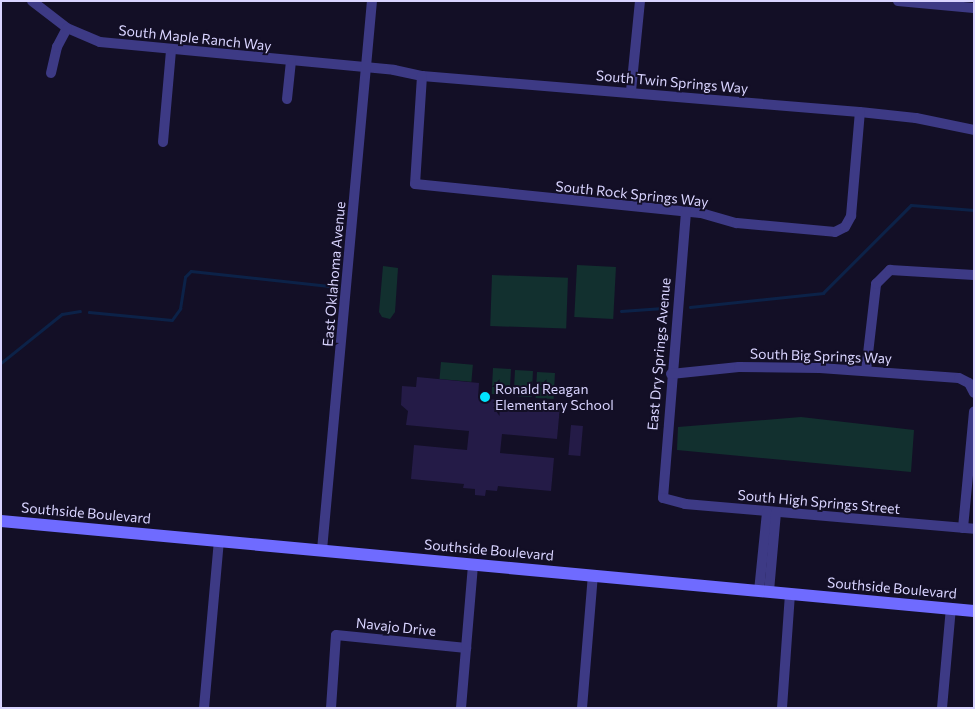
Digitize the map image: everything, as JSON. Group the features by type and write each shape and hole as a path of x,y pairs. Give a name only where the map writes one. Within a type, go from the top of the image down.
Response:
{"main road":[{"name":"Southside Boulevard","path":"1,520 974,611"}],"street":[{"name":"South Maple Ranch Way","path":"32,1 67,28 100,42 171,51 368,68"},
{"name":"East Oklahoma Avenue","path":"322,550 368,68 372,1"},
{"path":"631,91 640,1"},
{"path":"898,1 974,8"},
{"path":"51,73 57,46 67,28"},
{"path":"163,142 171,51"},
{"path":"287,99 290,62"},
{"name":"South Twin Springs Way","path":"368,68 394,70 422,76 631,91 860,112 916,118 974,130"},
{"name":"South Rock Springs Way","path":"422,76 415,184 686,212 746,224 835,232 845,227 851,216 860,112"},
{"name":"East Dry Springs Avenue","path":"663,498 671,374 686,212"},
{"path":"866,371 876,284 890,270 974,276"},
{"name":"South Big Springs Way","path":"671,374 780,365 959,378 969,383 974,393"},
{"path":"963,528 974,412"},
{"name":"South High Springs Street","path":"663,498 685,504 974,529"},
{"path":"764,591 772,512"},
{"path":"204,708 218,541"},
{"path":"461,708 473,564"},
{"path":"582,708 594,575"},
{"path":"782,708 790,594"},
{"path":"942,708 951,608"},
{"name":"Navajo Drive","path":"331,708 336,634 466,648"}],"green space":[{"path":"577,265 616,267 613,319 574,317"},
{"path":"383,266 398,268 395,312 390,319 382,317 379,312"},
{"path":"492,275 568,278 566,329 490,326"},
{"path":"441,362 473,365 471,382 440,379"},
{"path":"493,368 511,369 510,395 492,394"},
{"path":"515,370 533,371 532,397 514,396"},
{"path":"537,372 555,373 554,399 536,398"},
{"path":"801,417 914,430 911,472 677,450 678,427"}],"building":[{"path":"417,377 479,383 478,398 560,406 557,439 502,434 500,453 554,458 551,491 498,486 497,491 486,490 485,496 475,495 475,489 463,488 464,484 411,479 414,445 467,450 469,431 406,425 408,411 401,405 402,386 416,387"},
{"path":"571,425 583,426 580,456 568,455"}],"waterway":[{"path":"690,307 823,293 911,205 974,210"},
{"path":"89,312 172,320 180,309 185,277 191,271 338,287"},
{"path":"621,311 663,308"},
{"path":"1,363 62,314 80,311"}],"place":[{"name":"Ronald Reagan Elementary School","path":"485,397"}]}
